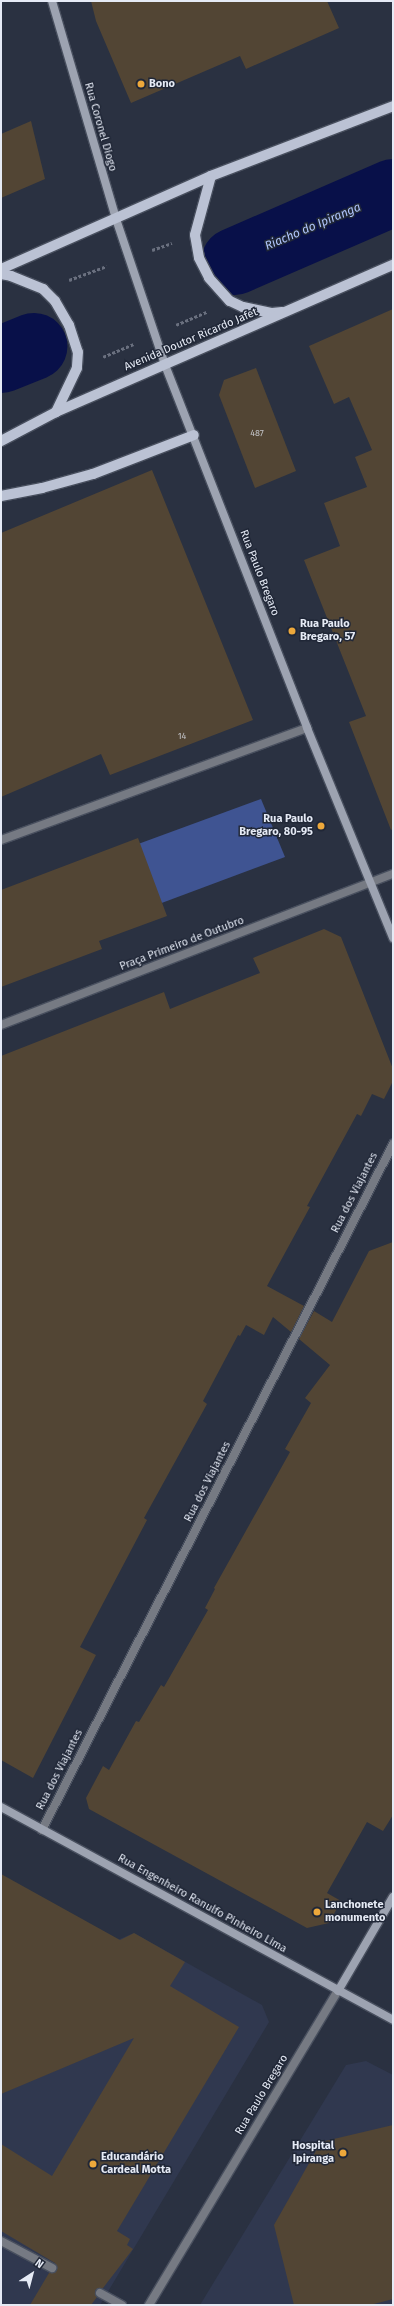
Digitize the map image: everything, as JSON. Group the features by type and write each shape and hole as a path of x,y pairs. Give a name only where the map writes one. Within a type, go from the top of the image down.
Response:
{"main road":[{"path":"1,269 211,176 393,106"},
{"path":"211,176 195,235 199,258 209,278 230,301 243,307 272,313 288,312"},
{"name":"Avenida Doutor Ricardo Jafet","path":"1,441 56,412 393,265"},
{"path":"1,274 11,276 42,289 55,301 69,325 78,352 77,368 56,412"},
{"path":"1,496 42,488 93,474 194,435"}],"street":[{"name":"Rua Coronel Diogo","path":"52,1 129,259"},
{"name":"Rua Paulo Bregaro","path":"129,259 165,365 194,435 307,728 393,938"},
{"path":"1,840 307,728"},
{"name":"Praça Primeiro de Outubro","path":"1,1025 393,874"},
{"name":"Rua dos Viajantes","path":"42,1830 393,1144"},
{"name":"Rua Engenheiro Ranulfo Pinheiro Lima","path":"1,1807 393,2020"},
{"name":"Rua Paulo Bregaro","path":"149,2305 393,1897"},
{"path":"1,2241 52,2268"},
{"path":"100,2293 122,2305"}],"shaded area":[{"path":"261,799 285,857 1,963 21,887"},
{"name":"Educandário Cardeal Motta","path":"134,1933 262,2005 269,2022 100,2305 1,2305 1,1989"},
{"name":"Hospital Ipiranga","path":"366,2061 393,2075 393,2305 200,2305 346,2065"}],"building":[{"path":"91,1 327,1 339,28 246,69 240,56 131,103 96,21"},
{"path":"31,121 45,179 1,198 1,134"},
{"path":"393,309 393,829 391,830 349,722 366,716 304,560 340,546 324,503 367,487 355,457 372,450 349,397 334,404 309,346"},
{"path":"256,368 296,471 255,488 219,395 224,380"},
{"path":"152,470 253,720 110,775 101,754 1,797 1,533"},
{"path":"138,838 167,916 99,941 102,949 1,987 1,890"},
{"path":"324,929 341,937 393,1069 393,1081 384,1099 372,1094 361,1116 357,1114 307,1206 310,1207 267,1286 304,1306 291,1332 273,1317 264,1335 246,1325 240,1336 238,1335 203,1401 207,1404 144,1518 147,1520 80,1647 96,1655 33,1778 1,1760 1,1056 164,992 170,1009 260,973 253,958"},
{"path":"393,1242 393,1815 383,1831 367,1822 327,1893 341,1901 329,1923 307,1928 89,1809 86,1798 103,1766 109,1770 136,1721 139,1722 161,1685 164,1687 208,1610 205,1608 215,1589 214,1588 290,1452 285,1449 311,1403 305,1398 330,1365 299,1339 314,1311 332,1322 369,1251"},
{"name":"Educandário Cardeal Motta","path":"1,1874 120,1940 134,1933 185,1962 170,1986 239,2027 117,2231 130,2239 127,2245 133,2249 103,2288 95,2290 97,2297 91,2305 30,2305 49,2273 55,2272 57,2267 55,2263 1,2231 1,2144 52,2176 134,2038 1,2094"},
{"path":"393,2125 393,2299 370,2305 294,2305 274,2225 321,2142"}],"waterway":[{"name":"Riacho do Ipiranga","path":"234,261 393,192"},
{"name":"Riacho do Ipiranga","path":"1,359 33,346"}],"place":[{"name":"Bono","path":"141,84"},
{"name":"Rua Paulo Bregaro, 57","path":"292,631"},
{"name":"Rua Paulo Bregaro, 80-95","path":"321,826"},
{"name":"Lanchonete monumento","path":"317,1912"},
{"name":"Hospital Ipiranga","path":"343,2153"},
{"name":"Educandário Cardeal Motta","path":"93,2164"}]}
